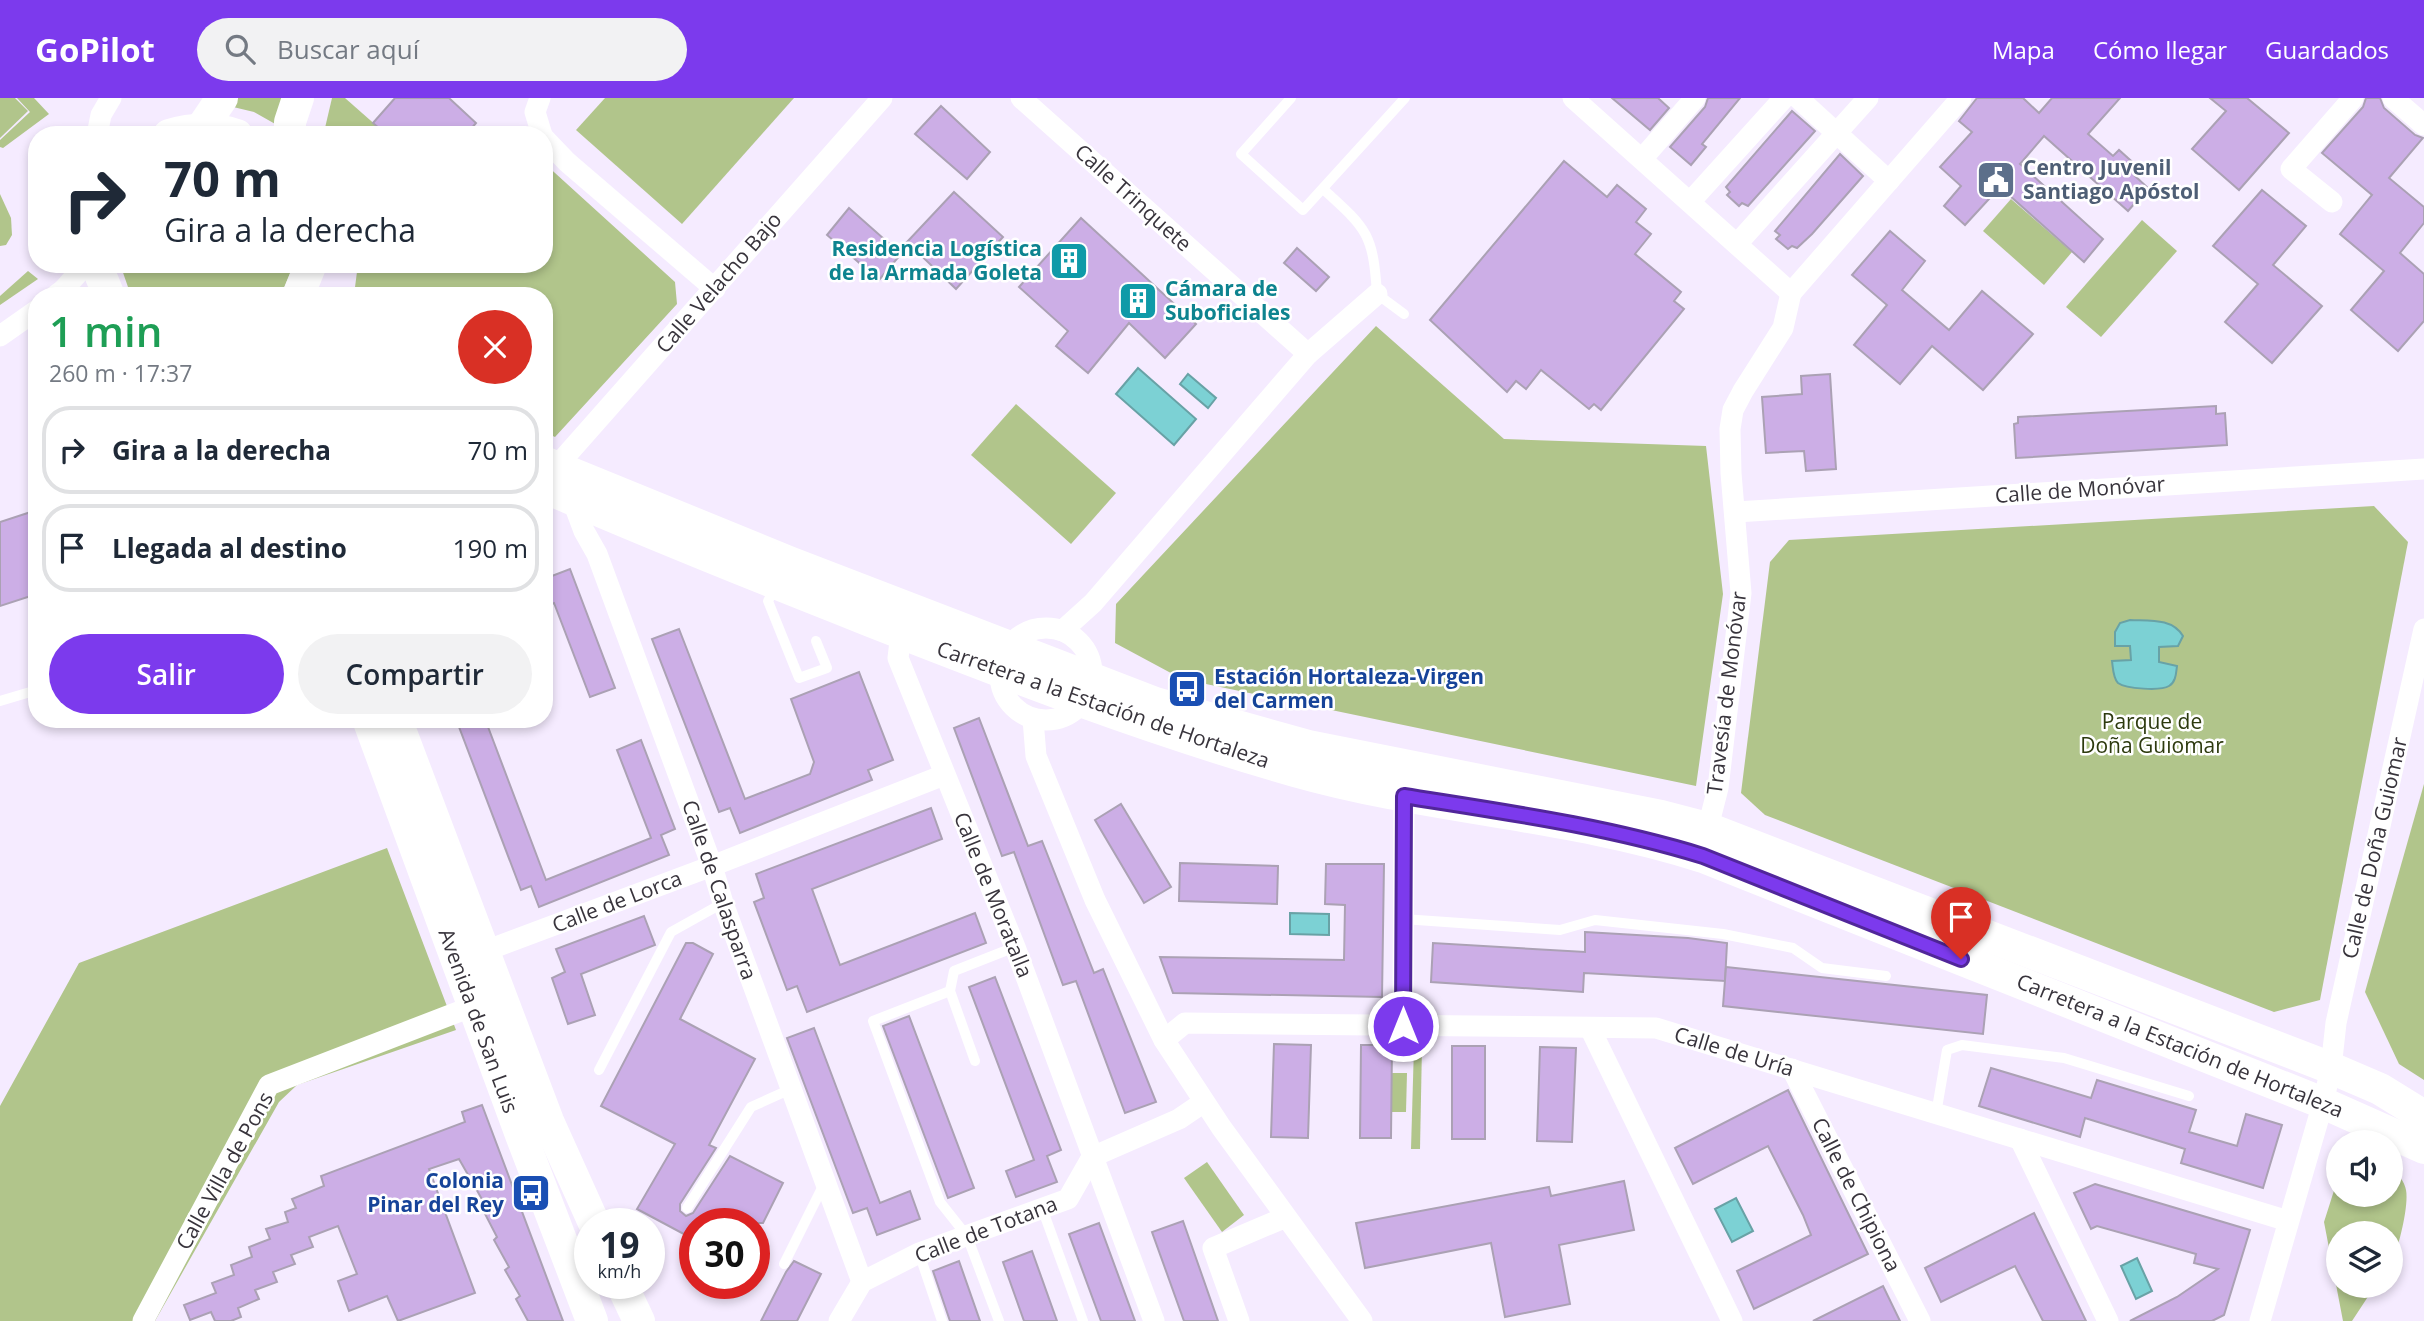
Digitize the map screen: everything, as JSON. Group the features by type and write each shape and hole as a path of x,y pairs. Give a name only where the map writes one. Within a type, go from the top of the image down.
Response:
{"street":[{"path":"99,126 101,115 111,98"},
{"path":"203,126 222,98"},
{"path":"290,126 299,98"},
{"path":"539,126 534,112 540,98"},
{"name":"Calle Velacho Bajo","path":"554,479 882,98"},
{"name":"Calle Trinquete","path":"1021,98 1308,354"},
{"path":"1573,98 1791,293 1961,98"},
{"path":"1642,159 1695,98"},
{"path":"1690,202 1784,98"},
{"path":"1798,98 1889,181"},
{"path":"1737,244 1868,98"},
{"path":"2332,202 2291,169 2353,98"},
{"path":"2393,98 2424,125"},
{"path":"553,147 715,289"},
{"path":"66,287 78,273"},
{"name":"Travesía de Monóvar","path":"1705,842 1718,788 1741,593 1730,429 1733,410 1783,328 1791,293"},
{"path":"1062,631 1093,603 1308,354 1377,295"},
{"path":"6,332 28,316"},
{"path":"6,332 28,324"},
{"name":"Calle de Monóvar","path":"1736,512 2424,469"},
{"name":"Carretera a la Estación de Hortaleza","path":"554,479 777,584 901,633 1004,659"},
{"name":"Carretera a la Estación de Hortaleza","path":"554,479 789,562 1004,659 1297,772 1404,796 1545,818 1661,843 1705,842 2331,1068 2380,1089 2424,1116"},
{"name":"Calle de Calasparra","path":"554,479 597,554 862,1282"},
{"path":"1032,629 1062,631 1075,638 1085,649 1091,663 1087,690 1073,712 1060,719 1033,719 1019,713 1008,701 1001,687 1004,659 1019,636 1032,629"},
{"name":"Calle de Doña Guiomar","path":"2260,1321 2323,1103 2331,1068 2336,1023 2424,629"},
{"name":"Calle de Moratalla","path":"901,633 898,658 1016,947 1092,1157"},
{"name":"Carretera a la Estación de Hortaleza","path":"1087,690 1155,702 1308,746 1661,816 1705,842 2424,1148"},
{"path":"1033,719 1036,756 1095,900 1164,1040 1204,1102 1362,1321"},
{"name":"Avenida de San Luis","path":"371,728 592,1321"},
{"name":"Avenida de San Luis","path":"399,728 548,1121 587,1208"},
{"name":"Calle de Lorca","path":"485,951 944,775"},
{"path":"1403,1026 1404,796"},
{"name":"Calle Villa de Pons","path":"143,1321 270,1085 458,1012"},
{"name":"Calle de Uría","path":"1164,1040 1185,1023 1656,1028 2288,1221"},
{"path":"1590,1028 1732,1321"},
{"name":"Calle de Chipiona","path":"1791,1069 1920,1321"},
{"path":"1154,1321 1092,1157 1179,1119 1204,1102"},
{"path":"2020,1139 2108,1321"},
{"name":"Calle de Totana","path":"862,1282 919,1253 1068,1199 1092,1157"},
{"path":"1239,1321 1213,1248 1286,1217"},
{"path":"839,1321 862,1282"},
{"path":"629,1299 639,1321"}],"lane":[{"path":"1291,98 1241,154 1303,210 1405,98"},
{"path":"1323,189 1359,222 1368,237 1374,260 1377,295 1404,314"},
{"path":"777,584 768,601 799,678 827,668 816,641"},
{"path":"0,701 28,693"},
{"path":"598,1070 671,932 723,903"},
{"path":"1404,919 1560,930 1595,920 1723,934 1793,948 1822,968 1886,976"},
{"path":"975,1060 950,991 954,971 1016,947"},
{"path":"950,991 873,1021 940,1202 967,1236 999,1321"},
{"path":"1936,1114 1947,1050 1962,1045 2064,1058 2189,1096"},
{"path":"687,1208 751,1107 790,1089"},
{"path":"784,1264 825,1182"},
{"path":"1042,1208 1083,1321"},
{"path":"919,1253 942,1321"}],"green space":[{"path":"0,98 15,98 28,111 0,138"},
{"path":"17,98 34,98 49,114 33,126 28,126 28,130 3,148 0,147 0,140 30,112"},
{"path":"231,98 288,98 277,125 254,112 229,106"},
{"path":"332,98 345,98 377,126 325,126"},
{"path":"605,98 794,98 682,224 576,130"},
{"path":"553,171 675,282 677,304 555,437 553,287 355,287 357,273 553,273"},
{"path":"0,194 11,218 12,235 6,245 0,246"},
{"path":"2011,199 2072,252 2044,285 1983,231"},
{"path":"2142,220 2177,251 2101,337 2066,307"},
{"path":"28,271 38,279 0,305 0,296"},
{"path":"123,273 290,273 284,287 128,287"},
{"path":"1376,326 1504,439 1706,446 1723,594 1696,786 1182,679 1115,643 1116,604"},
{"path":"1016,404 1116,493 1071,544 971,455"},
{"name":"Parque de Doña Guiomar","path":"2374,506 2408,542 2320,1000 2274,1012 1765,815 1741,793 1770,562 1789,540"},
{"path":"2424,784 2424,1080 2399,1064 2365,992"},
{"path":"387,848 456,1030 297,1085 279,1102 155,1321 0,1321 0,1106 79,963"},
{"path":"1414,1046 1422,1046 1420,1149 1411,1149"},
{"path":"1392,1073 1407,1073 1406,1112 1392,1112"},
{"path":"1207,1162 1244,1215 1222,1232 1184,1178"},
{"path":"2404,1184 2407,1197 2403,1227 2403,1221 2326,1221 2326,1232 2324,1222 2329,1207 2403,1207"},
{"path":"2339,1298 2367,1298 2352,1321 2343,1321"}],"shaded area":[{"path":"1138,368 1196,419 1174,445 1116,394"},
{"path":"1188,374 1216,398 1208,408 1180,384"},
{"path":"2130,620 2167,623 2183,636 2178,646 2159,647 2159,662 2177,666 2174,680 2169,686 2136,688 2116,681 2112,661 2131,660 2130,646 2115,646 2115,632 2120,623"},
{"path":"1290,913 1329,914 1329,935 1290,934"},
{"path":"1736,1198 1753,1231 1732,1242 1715,1209"},
{"path":"2137,1258 2152,1291 2136,1299 2121,1266"}],"building":[{"path":"395,98 449,98 476,123 474,126 376,126 373,123"},
{"path":"1612,98 1658,98 1669,108 1650,130"},
{"path":"1708,98 1740,98 1702,144 1706,147 1691,165 1670,147 1705,107"},
{"name":"Centro Juvenil Santiago Apóstol","path":"1977,98 2023,98 2039,113 2052,98 2120,98 2088,134 2113,156 2119,150 2139,168 2134,175 2148,188 2128,211 2044,136 2020,164 2103,239 2084,262 2000,187 1965,225 1944,206 1961,186 1940,167 1972,132 1959,121"},
{"path":"2210,98 2247,98 2289,133 2239,190 2192,149 2226,111"},
{"path":"2366,98 2380,98 2384,108 2415,135 2423,138 2389,178 2424,207 2424,223 2400,253 2424,274 2424,321 2398,351 2351,310 2384,271 2340,234 2372,195 2322,153 2363,107"},
{"path":"941,106 990,152 967,179 915,134"},
{"path":"1792,111 1815,131 1748,206 1742,203 1739,206 1727,195 1730,192 1726,187"},
{"path":"1840,154 1863,176 1812,234 1797,248 1792,246 1788,249 1776,239 1780,235 1775,231"},
{"path":"1564,161 1607,197 1617,185 1646,209 1636,222 1651,234 1635,254 1681,292 1674,301 1684,309 1601,410 1594,404 1589,409 1541,370 1526,389 1516,381 1507,392 1430,320"},
{"path":"2262,190 2306,226 2273,265 2322,306 2272,363 2225,322 2258,284 2213,246"},
{"path":"954,192 1003,237 956,289 907,242"},
{"path":"849,208 901,254 879,280 827,235"},
{"path":"1081,218 1196,324 1165,358 1129,323 1088,373 1056,346 1068,331 1019,287"},
{"path":"1890,231 1925,261 1902,290 1949,330 1982,291 2033,334 1983,390 1932,346 1900,384 1854,345 1887,305 1852,275"},
{"path":"1297,248 1329,277 1316,291 1284,263"},
{"path":"1830,374 1836,469 1806,471 1804,451 1766,453 1762,397 1802,394 1801,376"},
{"path":"2216,406 2216,414 2225,413 2227,445 2016,458 2014,424 2018,423 2018,417"},
{"path":"28,513 28,597 0,606 0,522"},
{"path":"570,569 615,688 590,697 553,603 553,576"},
{"path":"679,629 745,799 810,774 814,762 791,699 859,672 893,760 868,770 872,780 740,833 730,808 719,812 652,639"},
{"path":"979,718 1028,846 1042,841 1094,973 1103,969 1156,1102 1125,1113 1076,981 1063,985 1014,852 1002,856 954,728"},
{"path":"459,728 488,728 546,880 651,838 617,750 641,740 675,829 661,835 669,855 539,907 531,886 521,890"},
{"path":"1121,804 1171,887 1144,903 1095,820"},
{"path":"931,808 942,839 812,889 840,965 975,913 986,943 807,1012 797,986 787,990 754,902 764,898 756,874"},
{"path":"1180,863 1278,866 1277,904 1179,901"},
{"path":"1326,864 1384,864 1382,997 1173,993 1160,957 1344,960 1345,905 1325,904"},
{"path":"644,916 655,945 581,974 595,1015 568,1024 552,978 565,972 556,949"},
{"path":"1585,932 1727,943 1725,981 1584,973 1583,992 1431,982 1433,943 1585,952"},
{"path":"686,943 693,943 713,954 680,1019 755,1059 709,1145 716,1148 680,1204 679,1231 665,1224 665,1208 638,1208 675,1144 601,1106"},
{"path":"1726,967 1987,995 1983,1034 1723,1006"},
{"path":"995,977 1061,1150 1047,1156 1057,1182 1016,1197 1006,1171 1034,1160 969,987"},
{"path":"909,1016 974,1188 948,1198 883,1026"},
{"path":"814,1028 880,1203 910,1191 920,1219 877,1235 867,1208 853,1213 787,1038"},
{"path":"1274,1044 1311,1045 1308,1138 1271,1137"},
{"path":"1361,1045 1392,1045 1391,1138 1360,1138"},
{"path":"1452,1046 1485,1046 1485,1139 1452,1139"},
{"path":"1540,1047 1576,1048 1572,1142 1537,1141"},
{"path":"1991,1068 2091,1098 2097,1080 2196,1110 2189,1132 2237,1146 2246,1114 2282,1125 2263,1188 2181,1163 2185,1149 2085,1118 2080,1137 1979,1106"},
{"path":"1788,1090 1868,1254 1754,1309 1737,1271 1811,1235 1803,1215 1768,1146 1693,1184 1675,1148"},
{"path":"482,1105 563,1321 528,1321 516,1299 520,1296 505,1270 509,1267 494,1240 497,1237 483,1210 487,1208 459,1159 429,1169 475,1293 398,1321 387,1296 349,1311 338,1281 357,1274 338,1226 309,1237 313,1247 291,1255 295,1264 273,1272 277,1282 255,1290 259,1299 238,1308 241,1317 231,1321 215,1321 211,1312 190,1320 184,1305 216,1293 212,1283 234,1275 231,1265 252,1257 249,1247 270,1239 266,1229 288,1222 285,1212 296,1208 292,1199 324,1186 321,1176 465,1122 462,1112"},
{"path":"730,1156 783,1183 770,1209 696,1208"},
{"path":"1624,1181 1634,1230 1559,1245 1570,1304 1505,1317 1491,1243 1365,1268 1356,1223 1549,1187 1551,1196"},
{"path":"2095,1184 2250,1230 2224,1315 2212,1321 2130,1321 2177,1297 2218,1269 2194,1263 2196,1254 2097,1226 2091,1229 2074,1193"},
{"path":"2034,1213 2086,1321 2043,1321 2015,1266 1941,1302 1925,1268"},
{"path":"1183,1221 1218,1321 1184,1321 1152,1232"},
{"path":"1099,1223 1135,1321 1101,1321 1069,1234"},
{"path":"1032,1251 1057,1321 1024,1321 1003,1262"},
{"path":"794,1261 821,1274 797,1321 761,1321 786,1272"},
{"path":"959,1261 980,1321 950,1321 933,1271"},
{"path":"1883,1286 1900,1321 1813,1321"}],"place":[{"name":"Centro Juvenil Santiago Apóstol","path":"1996,180"},
{"name":"Residencia Logística de la Armada Goleta","path":"1069,261"},
{"name":"Cámara de Suboficiales","path":"1138,301"},
{"name":"Estación Hortaleza-Virgen del Carmen","path":"1187,689"},
{"name":"Colonia Pinar del Rey","path":"531,1193"}],"route":[{"path":"1403,1026 1404,796 1545,818 1661,843 1703,856 1961,959"}]}
